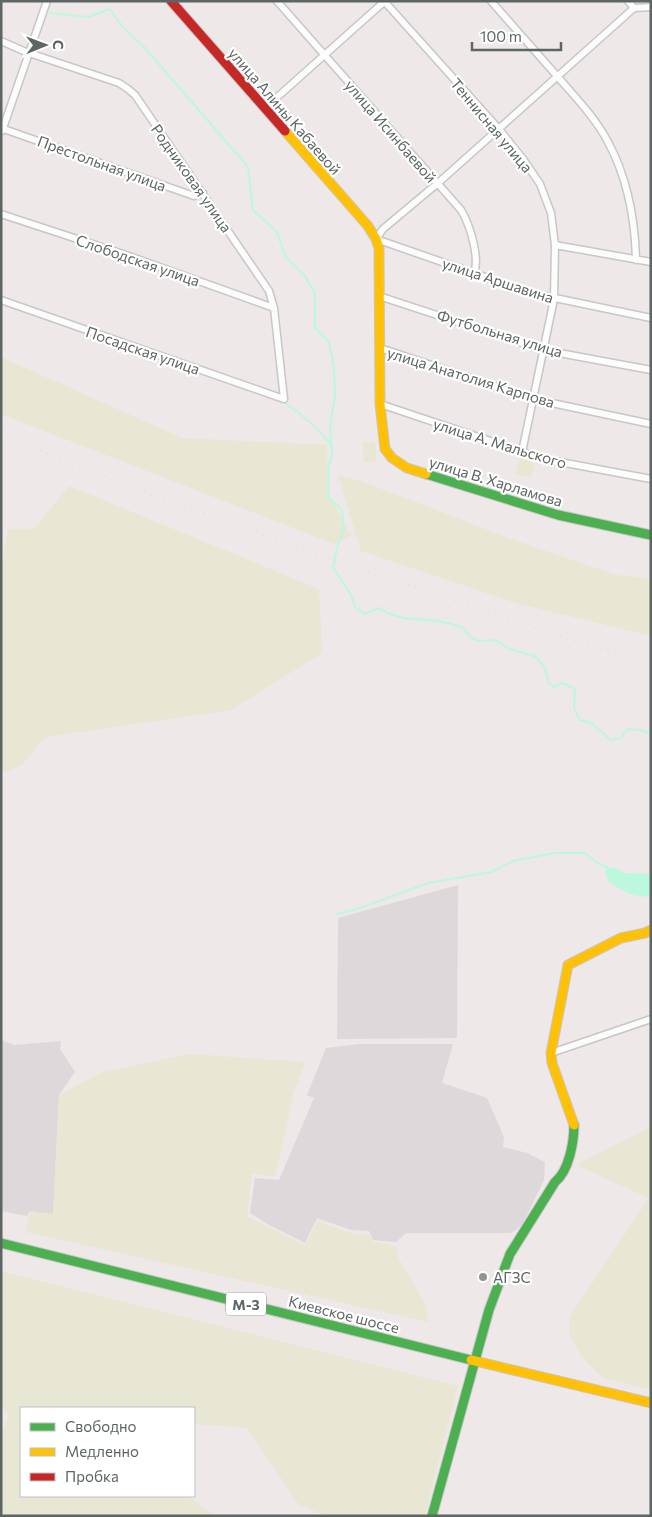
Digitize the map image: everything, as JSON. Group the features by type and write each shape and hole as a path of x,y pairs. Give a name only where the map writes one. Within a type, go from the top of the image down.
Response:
{"main road":[{"name":"улица Алины Кабаевой","path":"172,1 368,226 376,239"},
{"name":"улица В. Харламова","path":"376,239 379,248 380,404 385,449 392,458 407,468 566,518 651,535"},
{"path":"432,1516 482,1330 510,1254 555,1182 560,1178 572,1150 574,1126 552,1063 551,1053 568,965 621,938 651,930"},
{"name":"Киевское шоссе","path":"1,1243 474,1361 651,1403"}],"street":[{"path":"2,129 48,1"},
{"name":"улица Исинбаевой","path":"277,1 461,210 468,224 475,257 476,268 474,274"},
{"path":"265,108 326,56 385,1"},
{"name":"Теннисная улица","path":"385,1 498,128 523,159 540,184 551,213 555,245 554,299 522,452"},
{"path":"492,1 587,110 608,142 622,173 632,207 636,236 636,260"},
{"path":"628,1 634,8"},
{"path":"376,239 383,229 438,183 634,8 651,7"},
{"name":"Родниковая улица","path":"1,41 112,81 135,95 269,291 274,308 284,399"},
{"name":"Престольная улица","path":"2,129 194,196 202,192"},
{"name":"Слободская улица","path":"1,214 126,255 274,308"},
{"name":"улица Аршавина","path":"376,239 531,293 651,318"},
{"path":"555,245 651,262"},
{"name":"Футбольная улица","path":"380,296 543,350 651,370"},
{"name":"Посадская улица","path":"1,300 284,399"},
{"name":"улица Анатолия Карпова","path":"380,348 532,399 651,424"},
{"name":"улица А. Мальского","path":"380,404 544,459 651,479"},
{"path":"551,1053 651,1019"}],"shaded area":[{"path":"1,357 182,438 327,445 328,493 351,536 334,544 1,414"},
{"path":"375,442 376,461 364,462 363,443"},
{"path":"520,458 534,463 531,478 515,474"},
{"path":"338,475 361,481 511,539 616,575 651,579 651,636 516,603 361,551"},
{"path":"69,486 319,589 322,653 231,710 45,737 21,766 1,773 1,569 8,529 34,529"},
{"path":"607,867 619,869 623,873 651,874 651,896 634,895 608,881 605,872"},
{"path":"458,885 457,1038 337,1039 338,918"},
{"path":"1,1040 14,1045 61,1041 60,1049 75,1072 59,1095 53,1215 30,1211 27,1216 1,1211"},
{"path":"359,1044 453,1044 442,1083 487,1098 504,1137 503,1147 527,1153 545,1162 544,1180 522,1225 511,1233 406,1233 396,1242 373,1240 369,1231 351,1230 317,1218 305,1243 250,1213 255,1178 279,1180 314,1098 307,1095 326,1048"},
{"path":"189,1054 305,1062 294,1092 275,1177 252,1173 247,1216 305,1245 317,1221 353,1234 369,1235 373,1242 396,1246 399,1259 426,1305 428,1322 26,1232 30,1211 53,1214 59,1095 100,1073"},
{"path":"651,1127 651,1390 603,1378 580,1355 569,1333 570,1316 649,1198 576,1165"},
{"path":"1,1271 458,1386 425,1516 328,1516 299,1505 247,1428 195,1424 195,1407 20,1407 20,1497 190,1497 215,1516 1,1516 1,1433 9,1418 1,1402"}],"waterway":[{"path":"50,13 88,17 110,9 122,26 145,48 248,167 253,210 277,232 285,256 305,276 315,294 315,328 329,342 334,368 335,395 330,427 332,453 329,465 328,497 342,510 344,530 338,544 333,567 351,595 355,607 364,614 379,608 390,614 405,618 438,621 462,627 473,639 479,641 496,640 509,649 535,656 544,667 549,683 554,687 563,683 575,689 574,708 580,720 591,723 611,740 621,738 628,729 640,730 651,734"},
{"path":"286,404 311,423 332,446"},
{"path":"337,914 360,908 428,883 491,872 513,861 555,853 585,853 597,863 607,867"}],"railway":[{"path":"1,435 128,486 342,563 592,647 651,659"}],"traffic: fast":[{"path":"426,474 558,515 651,535"},
{"path":"432,1516 489,1310 510,1254 555,1182 564,1171 572,1148 574,1125"},
{"path":"1,1243 471,1360"}],"traffic: slow":[{"path":"285,131 368,226 376,239 379,248 380,404 385,449 392,458 407,468 426,474"},
{"path":"574,1125 552,1063 551,1053 568,965 621,938 651,930"},
{"path":"471,1360 651,1403"}],"traffic: jam":[{"path":"171,1 285,131"}],"place":[{"name":"АГЗС","path":"483,1277"}]}
